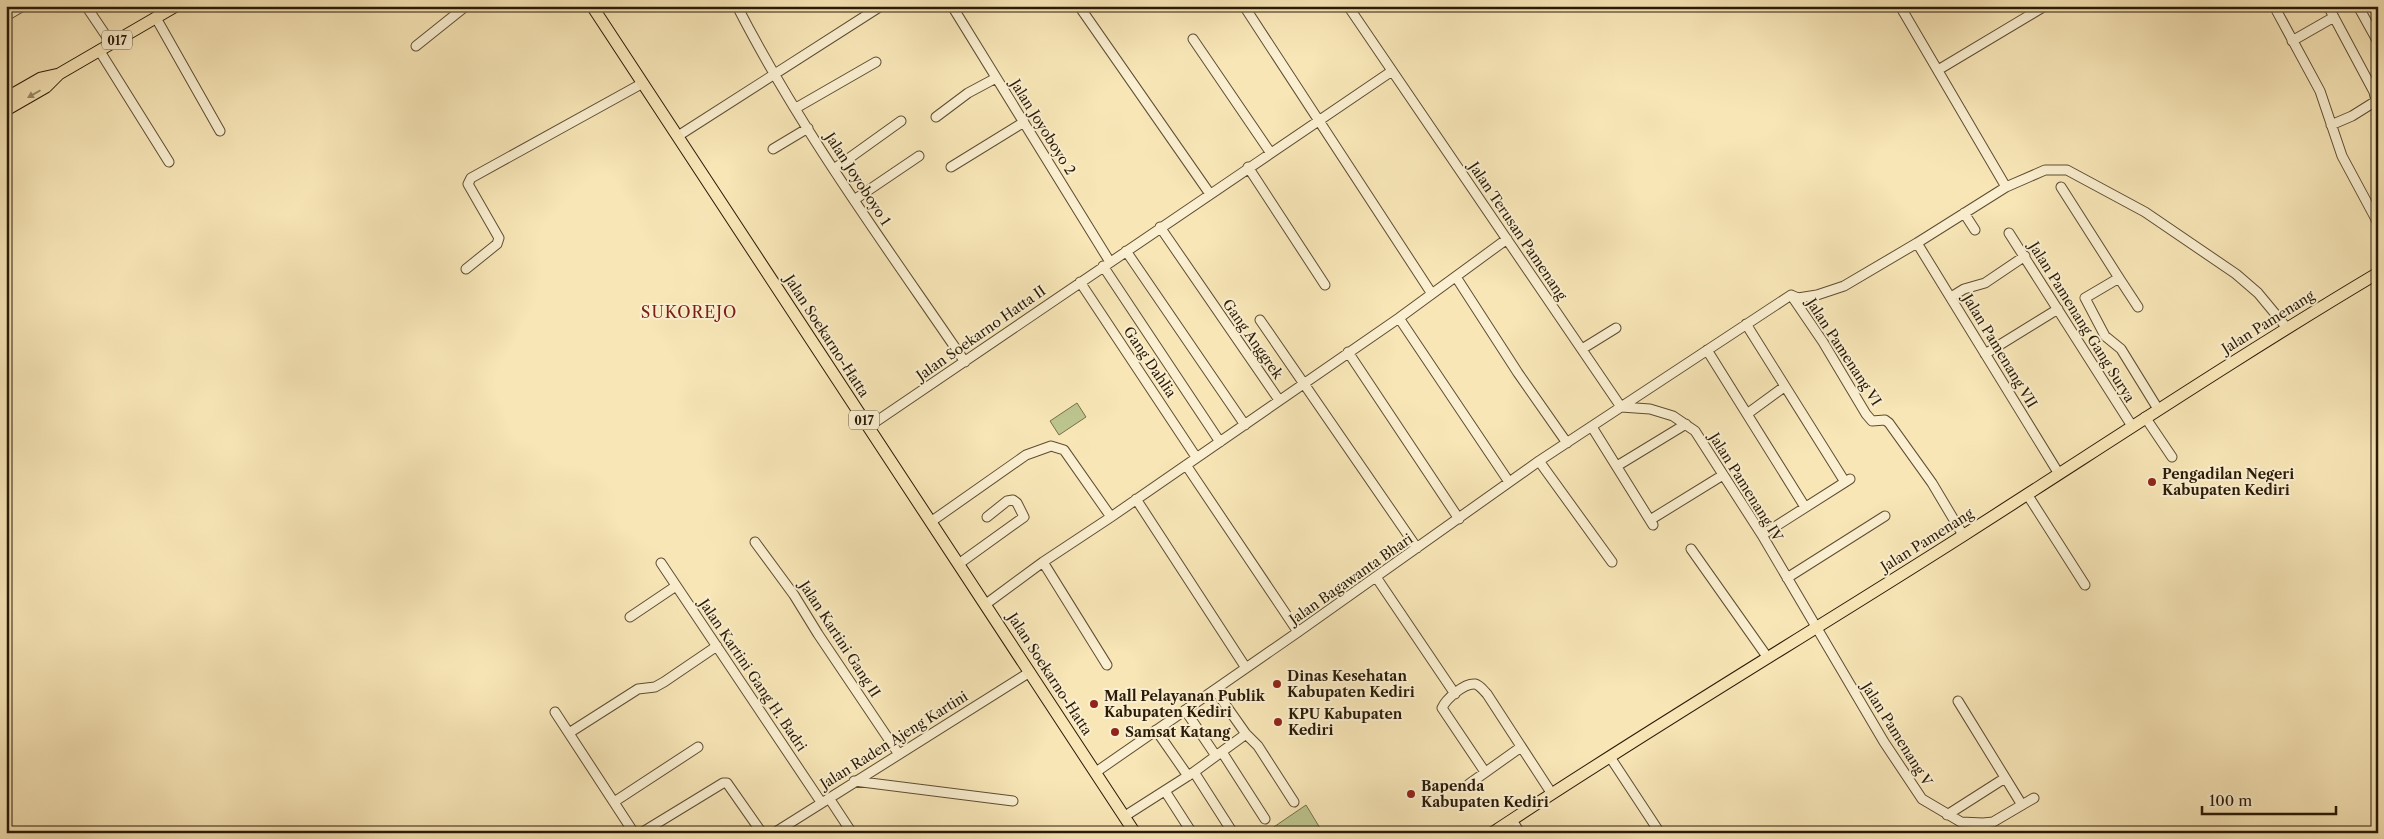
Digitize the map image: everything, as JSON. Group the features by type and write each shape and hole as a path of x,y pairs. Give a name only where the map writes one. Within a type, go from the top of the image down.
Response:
{"main road":[{"name":"017","path":"58,74 176,6"},
{"name":"Jalan Soekarno-Hatta","path":"592,6 868,427 960,563 1135,833"},
{"path":"6,98 41,78 58,74"},
{"path":"6,110 46,87 58,74"},
{"name":"Jalan Pamenang","path":"1492,833 2059,474 2158,409 2378,273"}],"street":[{"path":"6,16 23,6"},
{"path":"86,6 111,43"},
{"path":"416,46 466,6"},
{"name":"Jalan Joyoboyo 1","path":"737,6 775,74 834,169 965,362"},
{"path":"678,136 881,6"},
{"name":"Jalan Joyoboyo 2","path":"952,6 1024,122 1106,264 1220,442"},
{"path":"1079,6 1210,194"},
{"path":"1244,6 1432,294"},
{"name":"Jalan Terusan Pamenang","path":"1348,6 1621,407"},
{"path":"1900,6 2006,186"},
{"path":"1938,70 2045,6"},
{"path":"2274,6 2320,91 2342,156 2378,224"},
{"path":"2328,6 2374,92 2376,101 2331,126"},
{"path":"2358,6 2378,42"},
{"path":"2292,41 2334,17"},
{"path":"156,18 220,131"},
{"path":"1193,39 1270,152"},
{"path":"99,50 169,162"},
{"path":"796,108 876,62"},
{"name":"Jalan Soekarno Hatta II","path":"868,427 1270,152 1392,71"},
{"path":"936,117 968,93 996,78"},
{"path":"466,269 497,244 499,238 468,184 471,178 643,83"},
{"path":"834,169 901,121"},
{"path":"951,167 1024,122"},
{"path":"773,150 808,128"},
{"path":"854,200 919,156"},
{"path":"1248,167 1325,285"},
{"path":"1791,295 1804,298 1844,286 1964,214 2006,186 2045,170 2067,170 2079,174 2145,212 2236,274 2258,293 2287,328"},
{"path":"2061,187 2138,307"},
{"path":"1964,214 1974,230"},
{"name":"Gang Anggrek","path":"1160,227 1204,294 1279,400"},
{"name":"Jalan Pamenang Gang Surya","path":"2009,233 2132,426"},
{"path":"986,604 1043,562 1112,517 1196,457 1400,318 1507,239"},
{"name":"Jalan Pamenang VII","path":"1917,243 2059,474"},
{"path":"1126,251 1245,425"},
{"path":"1951,297 1964,289 1985,282 2025,256"},
{"path":"1456,277 1518,373 1567,442"},
{"path":"2119,278 2088,295 2085,301 2106,336 2125,354 2158,409"},
{"name":"Gang Dahlia","path":"1080,282 1196,457"},
{"name":"Jalan Bagawanta Bhari","path":"1096,772 1539,461 1592,428 1791,295"},
{"name":"Jalan Pamenang VI","path":"1791,295 1823,342 1866,414 1872,421 1884,420 1889,423 1932,483 1963,535"},
{"path":"1984,354 2058,309"},
{"path":"1400,318 1509,482"},
{"path":"1260,320 1305,382 1417,548"},
{"path":"1746,324 1784,387 1847,481 1762,535"},
{"path":"1582,349 1616,328"},
{"path":"1707,350 1805,508"},
{"path":"1348,352 1459,518"},
{"path":"1747,414 1784,387"},
{"name":"Jalan Pamenang IV","path":"1621,407 1650,408 1673,416 1695,431 1762,535 1817,626"},
{"path":"2146,417 2172,457"},
{"path":"1617,466 1686,424"},
{"path":"1592,428 1652,523 1722,475"},
{"path":"932,521 1026,455 1051,446 1064,450 1112,517"},
{"path":"1539,461 1612,562"},
{"path":"1186,465 1298,632"},
{"path":"2027,494 2085,585"},
{"path":"1136,499 1246,668"},
{"path":"960,563 1024,517 1017,503 1013,500 1008,501 987,517"},
{"path":"1787,578 1885,516"},
{"name":"Jalan Kartini Gang II","path":"755,542 790,589 898,753"},
{"path":"1691,549 1768,658"},
{"path":"1043,562 1106,665"},
{"name":"Jalan Kartini Gang H. Badri","path":"661,563 825,800 852,833"},
{"path":"1376,577 1455,694"},
{"path":"630,617 676,586"},
{"name":"Jalan Pamenang V","path":"1817,626 1916,793 1947,815 1961,822 1983,823 1993,822 2034,798"},
{"path":"569,732 638,689 655,686 664,682 717,646"},
{"name":"Jalan Raden Ajeng Kartini","path":"774,833 898,753 1030,672"},
{"path":"1485,772 1444,712 1443,705 1464,687 1473,684 1479,686 1487,694 1552,794"},
{"path":"1215,690 1246,734 1258,746 1294,802"},
{"path":"1958,701 2022,805"},
{"path":"1185,710 1265,818"},
{"path":"555,712 634,833"},
{"path":"1156,730 1191,774 1233,833"},
{"path":"1125,816 1191,774 1246,734"},
{"path":"614,802 698,747"},
{"path":"1469,784 1521,747"},
{"path":"1610,757 1660,833"},
{"path":"1947,815 2005,778"},
{"path":"854,782 1013,801"},
{"path":"641,833 722,783 726,783 732,788 762,833"},
{"path":"1165,790 1192,833"},
{"path":"1512,820 1520,833"}],"green space":[{"path":"1077,403 1086,417 1059,435 1050,421"},
{"path":"1306,805 1323,833 1265,833"}],"place":[{"name":"Pengadilan Negeri Kabupaten Kediri","path":"2152,482"},
{"name":"Dinas Kesehatan Kabupaten Kediri","path":"1277,684"},
{"name":"Mall Pelayanan Publik Kabupaten Kediri","path":"1094,704"},
{"name":"KPU Kabupaten Kediri","path":"1278,722"},
{"name":"Samsat Katang","path":"1115,732"},
{"name":"Bapenda Kabupaten Kediri","path":"1411,794"}],"district":[{"name":"SUKOREJO","path":"689,312"}]}
